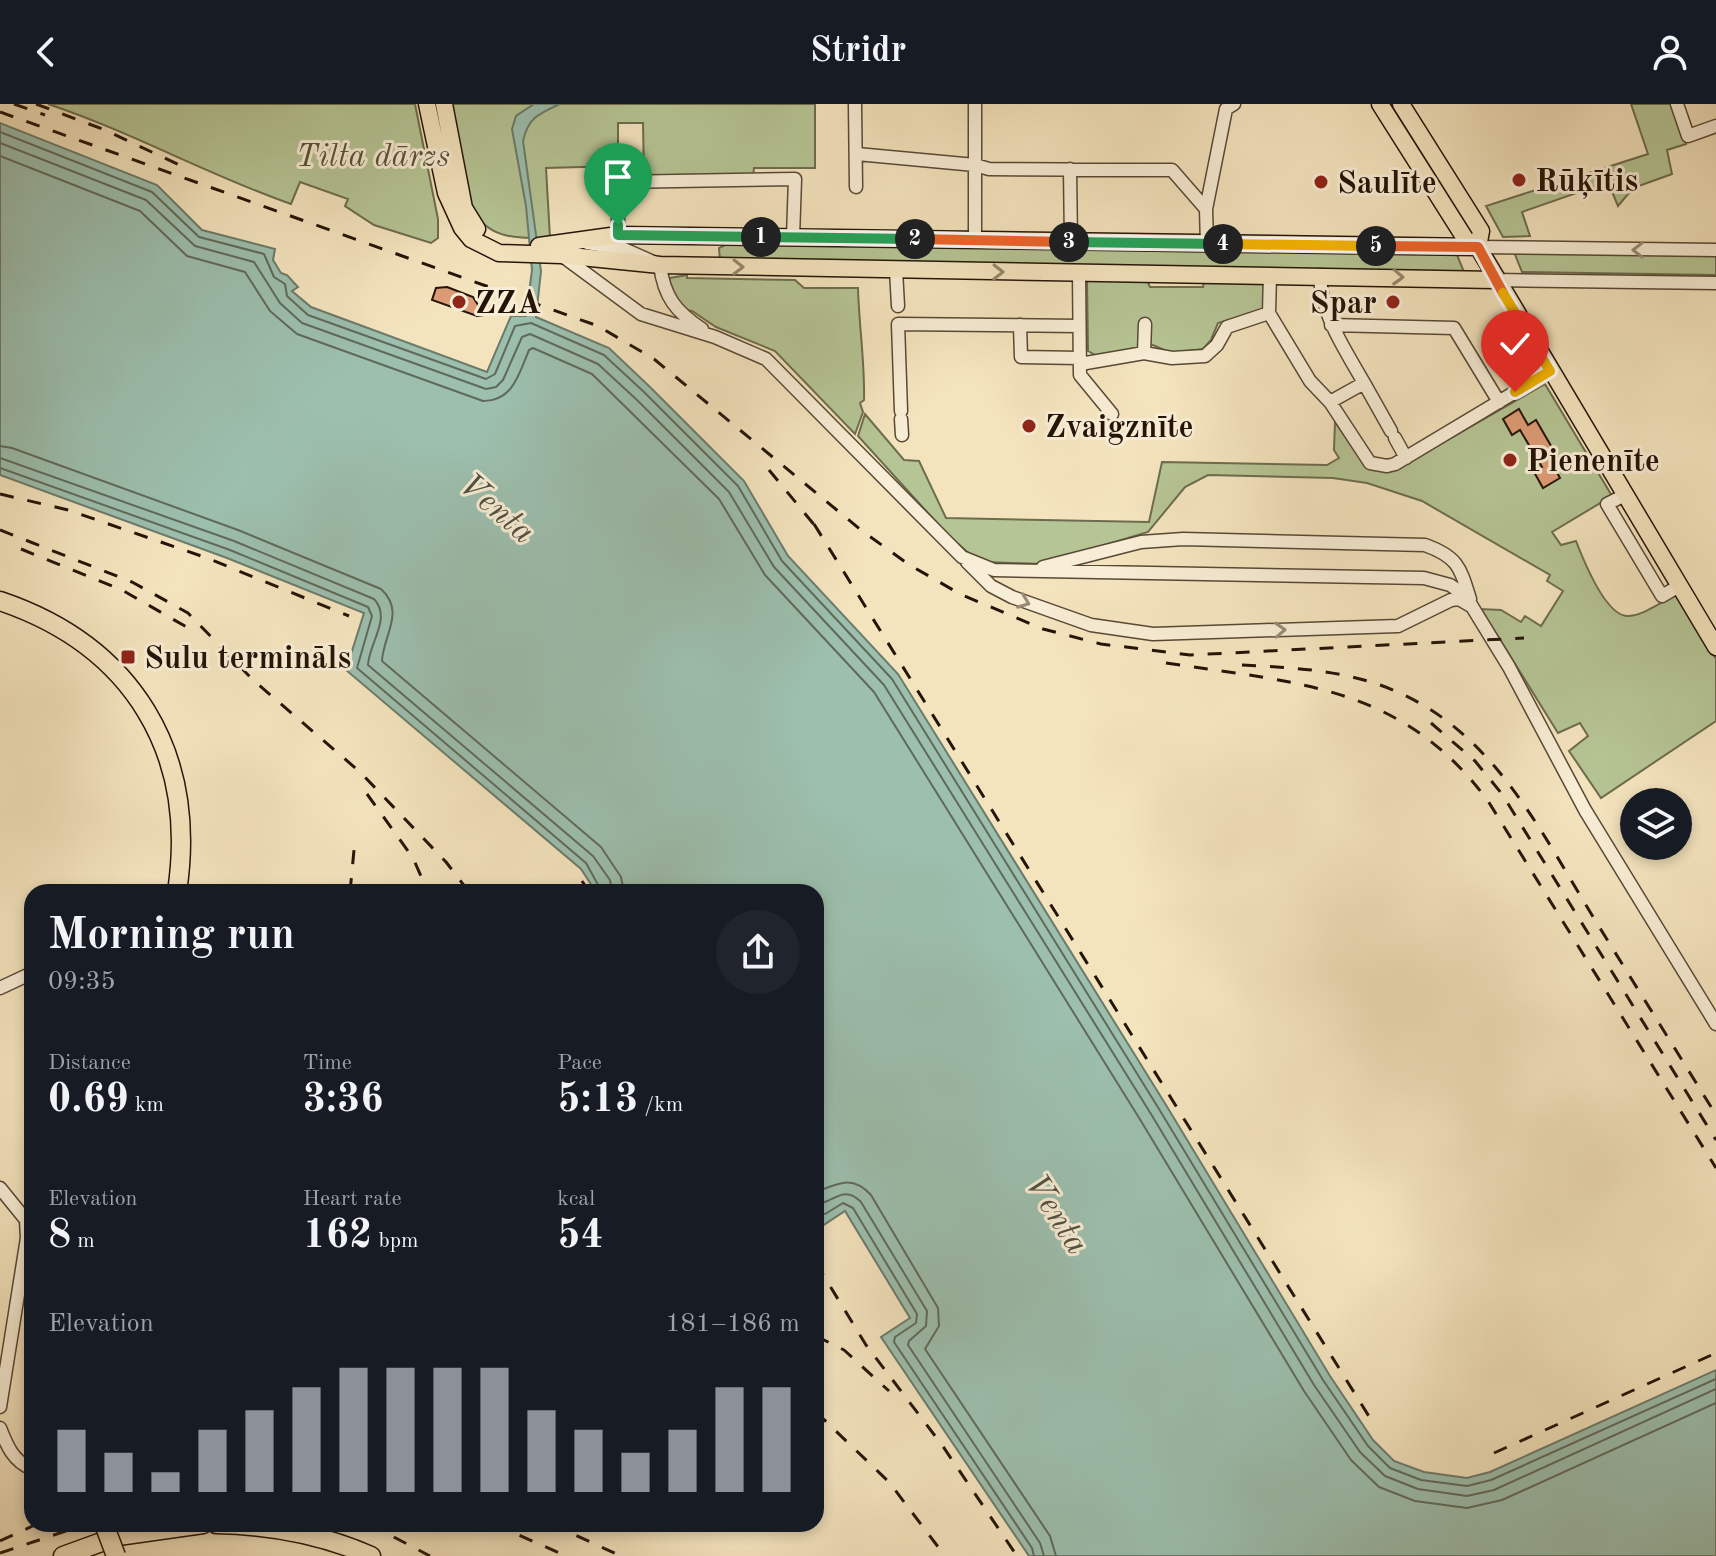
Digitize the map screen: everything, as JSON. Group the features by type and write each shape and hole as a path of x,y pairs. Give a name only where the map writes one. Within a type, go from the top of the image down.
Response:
{"highway":[{"path":"0,601 46,618 77,636 104,658 136,695 162,741 174,775 180,810 180,884"},
{"path":"98,1532 102,1556"},
{"path":"107,1532 116,1556"},
{"path":"63,1556 118,1536 146,1532"},
{"path":"296,1532 320,1537 371,1556"}],"main road":[{"path":"427,104 446,193 462,228 483,247 499,253 518,250 554,252 660,265 1495,280"},
{"path":"444,104 468,218 487,238 518,250"},
{"path":"1380,104 1466,240 1478,247 1716,647"},
{"path":"1401,104 1481,231 1478,247"},
{"path":"554,252 582,242 618,235 1478,247"}],"street":[{"path":"855,104 856,187"},
{"path":"975,104 975,240"},
{"path":"1693,104 1678,107 1688,136 1716,126"},
{"path":"1207,244 1206,209 1228,106"},
{"path":"857,154 989,169 1172,170 1206,209"},
{"path":"1070,169 1071,242"},
{"path":"618,235 618,182 795,179 793,237"},
{"path":"582,242 624,249 660,265 664,289 671,304 684,317 715,337"},
{"path":"1478,247 1716,250"},
{"path":"554,252 641,314 754,352 773,365 991,586 1012,597 1076,620 1125,632 1153,634 1398,626 1451,600 1459,599 1472,606"},
{"path":"896,270 902,435"},
{"path":"1079,273 1080,375 1112,414"},
{"path":"1270,275 1269,313 1310,381 1330,402 1370,463 1387,466 1406,458 1550,371"},
{"path":"1320,275 1320,289 1331,325 1406,458"},
{"path":"1495,280 1716,283"},
{"path":"641,314 651,311 661,302 664,289"},
{"path":"1020,325 1021,357 1080,361 1144,353 1172,358 1205,356 1217,345 1227,327 1269,313"},
{"path":"898,315 1020,325 1079,326"},
{"path":"1144,353 1145,324"},
{"path":"1331,325 1454,328 1499,402"},
{"path":"1330,402 1364,383"},
{"path":"1026,572 1141,542 1183,539 1425,545 1446,553 1460,567 1472,606"},
{"path":"962,557 994,570 1026,572 1424,578 1450,585 1465,595 1509,667 1585,810 1716,1024"},
{"path":"0,988 24,977"},
{"path":"0,1188 24,1218"},
{"path":"0,1407 24,1257"},
{"path":"0,1428 9,1452 24,1466"}],"green space":[{"name":"Tilta dārzs","path":"48,104 415,104 438,219 438,238 431,243 374,225 345,206 348,199 300,182 291,204"},
{"path":"450,104 815,104 815,168 754,168 753,177 644,177 643,123 618,123 618,166 546,168 550,238 514,237 485,225 470,206"},
{"path":"1631,104 1673,104 1686,144 1667,150 1672,174 1633,188 1618,206 1608,182 1522,212 1530,236 1503,237 1486,206 1648,154"},
{"path":"727,244 1455,250 1464,272 720,261 719,248"},
{"path":"1514,252 1716,254 1716,275 1522,272"},
{"path":"687,275 687,278 795,280 804,288 858,288 864,400 860,403 863,412 855,434 775,351 716,327 692,311 687,310 688,313 681,308 668,284 670,278"},
{"path":"1089,280 1147,280 1150,287 1203,287 1204,280 1265,281 1264,309 1218,323 1211,340 1203,349 1171,353 1153,345 1097,356 1088,351"},
{"path":"1545,384 1612,496 1552,532 1561,545 1576,541 1596,586 1620,614 1629,616 1641,613 1676,595 1716,659 1716,721 1601,798 1569,751 1588,736 1580,723 1558,733 1481,609 1501,610 1521,622 1525,616 1541,626 1563,591 1547,581 1550,575 1422,501 1367,483 1333,478 1208,475 1185,487 1148,532 1042,564 985,562 972,556 948,535 858,436 865,414 904,460 919,461 946,518 1149,522 1162,462 1327,465 1339,458 1334,450 1335,422 1366,466 1395,470"}],"water":[{"name":"Venta","path":"534,104 560,104 535,118 523,141 541,271 536,317 609,348 650,387 744,481 788,556 898,674 1330,1376 1373,1440 1394,1461 1424,1472 1467,1478 1490,1472 1716,1370 1716,1556 1029,1556 881,1337 910,1318 845,1211 824,1225 824,884 591,884 581,869 346,670 364,613 227,558 0,475 0,123 157,185 202,230 275,249 273,260 281,273 298,287 292,291 311,307 487,372 511,316 526,316 532,270 526,206 512,129 516,116"}],"building":[{"name":"ZZA","path":"447,287 473,297 478,305 486,301 491,303 492,314 477,316 432,300 436,288"},
{"path":"1519,409 1528,425 1536,420 1558,458 1551,462 1560,478 1543,488 1534,472 1542,467 1520,430 1512,435 1503,419"}],"railway":[{"path":"14,104 45,115"},
{"path":"36,104 105,130 190,170"},
{"path":"0,112 598,326 654,359 861,530 908,564 960,594 1043,629 1101,644 1190,655 1524,638"},
{"path":"769,470 821,533"},
{"path":"0,494 68,510 207,558 349,616"},
{"path":"814,524 1370,1418"},
{"path":"0,530 132,582 188,613 253,680 360,772 446,862 463,884"},
{"path":"21,549 122,590 190,629"},
{"path":"1166,663 1303,685 1344,696 1383,712 1420,733 1455,763 1488,801 1716,1168"},
{"path":"1242,665 1303,669 1343,675 1383,686 1435,713 1465,736 1491,762 1536,822 1716,1115"},
{"path":"1431,723 1475,761 1502,794 1716,1140"},
{"path":"367,794 413,858 424,884"},
{"path":"351,884 354,850"},
{"path":"824,1276 866,1345 942,1445 1017,1556"},
{"path":"824,1340 844,1350 889,1391"},
{"path":"1494,1453 1716,1353"},
{"path":"824,1420 889,1482 945,1556"},
{"path":"0,1541 24,1530"},
{"path":"0,1553 63,1532"},
{"path":"384,1532 430,1556"},
{"path":"512,1532 566,1556"},
{"path":"568,1532 621,1556"}],"place":[{"name":"Rūķītis","path":"1519,180"},
{"name":"Saulīte","path":"1321,182"},
{"name":"ZZA","path":"459,302"},
{"name":"Spar","path":"1393,302"},
{"name":"Zvaigznīte","path":"1029,426"},
{"name":"Pienenīte","path":"1510,460"},
{"name":"Sulu termināls","path":"128,657"}],"route":[{"path":"618,225 618,235 1478,247 1550,371 1515,392"}]}
